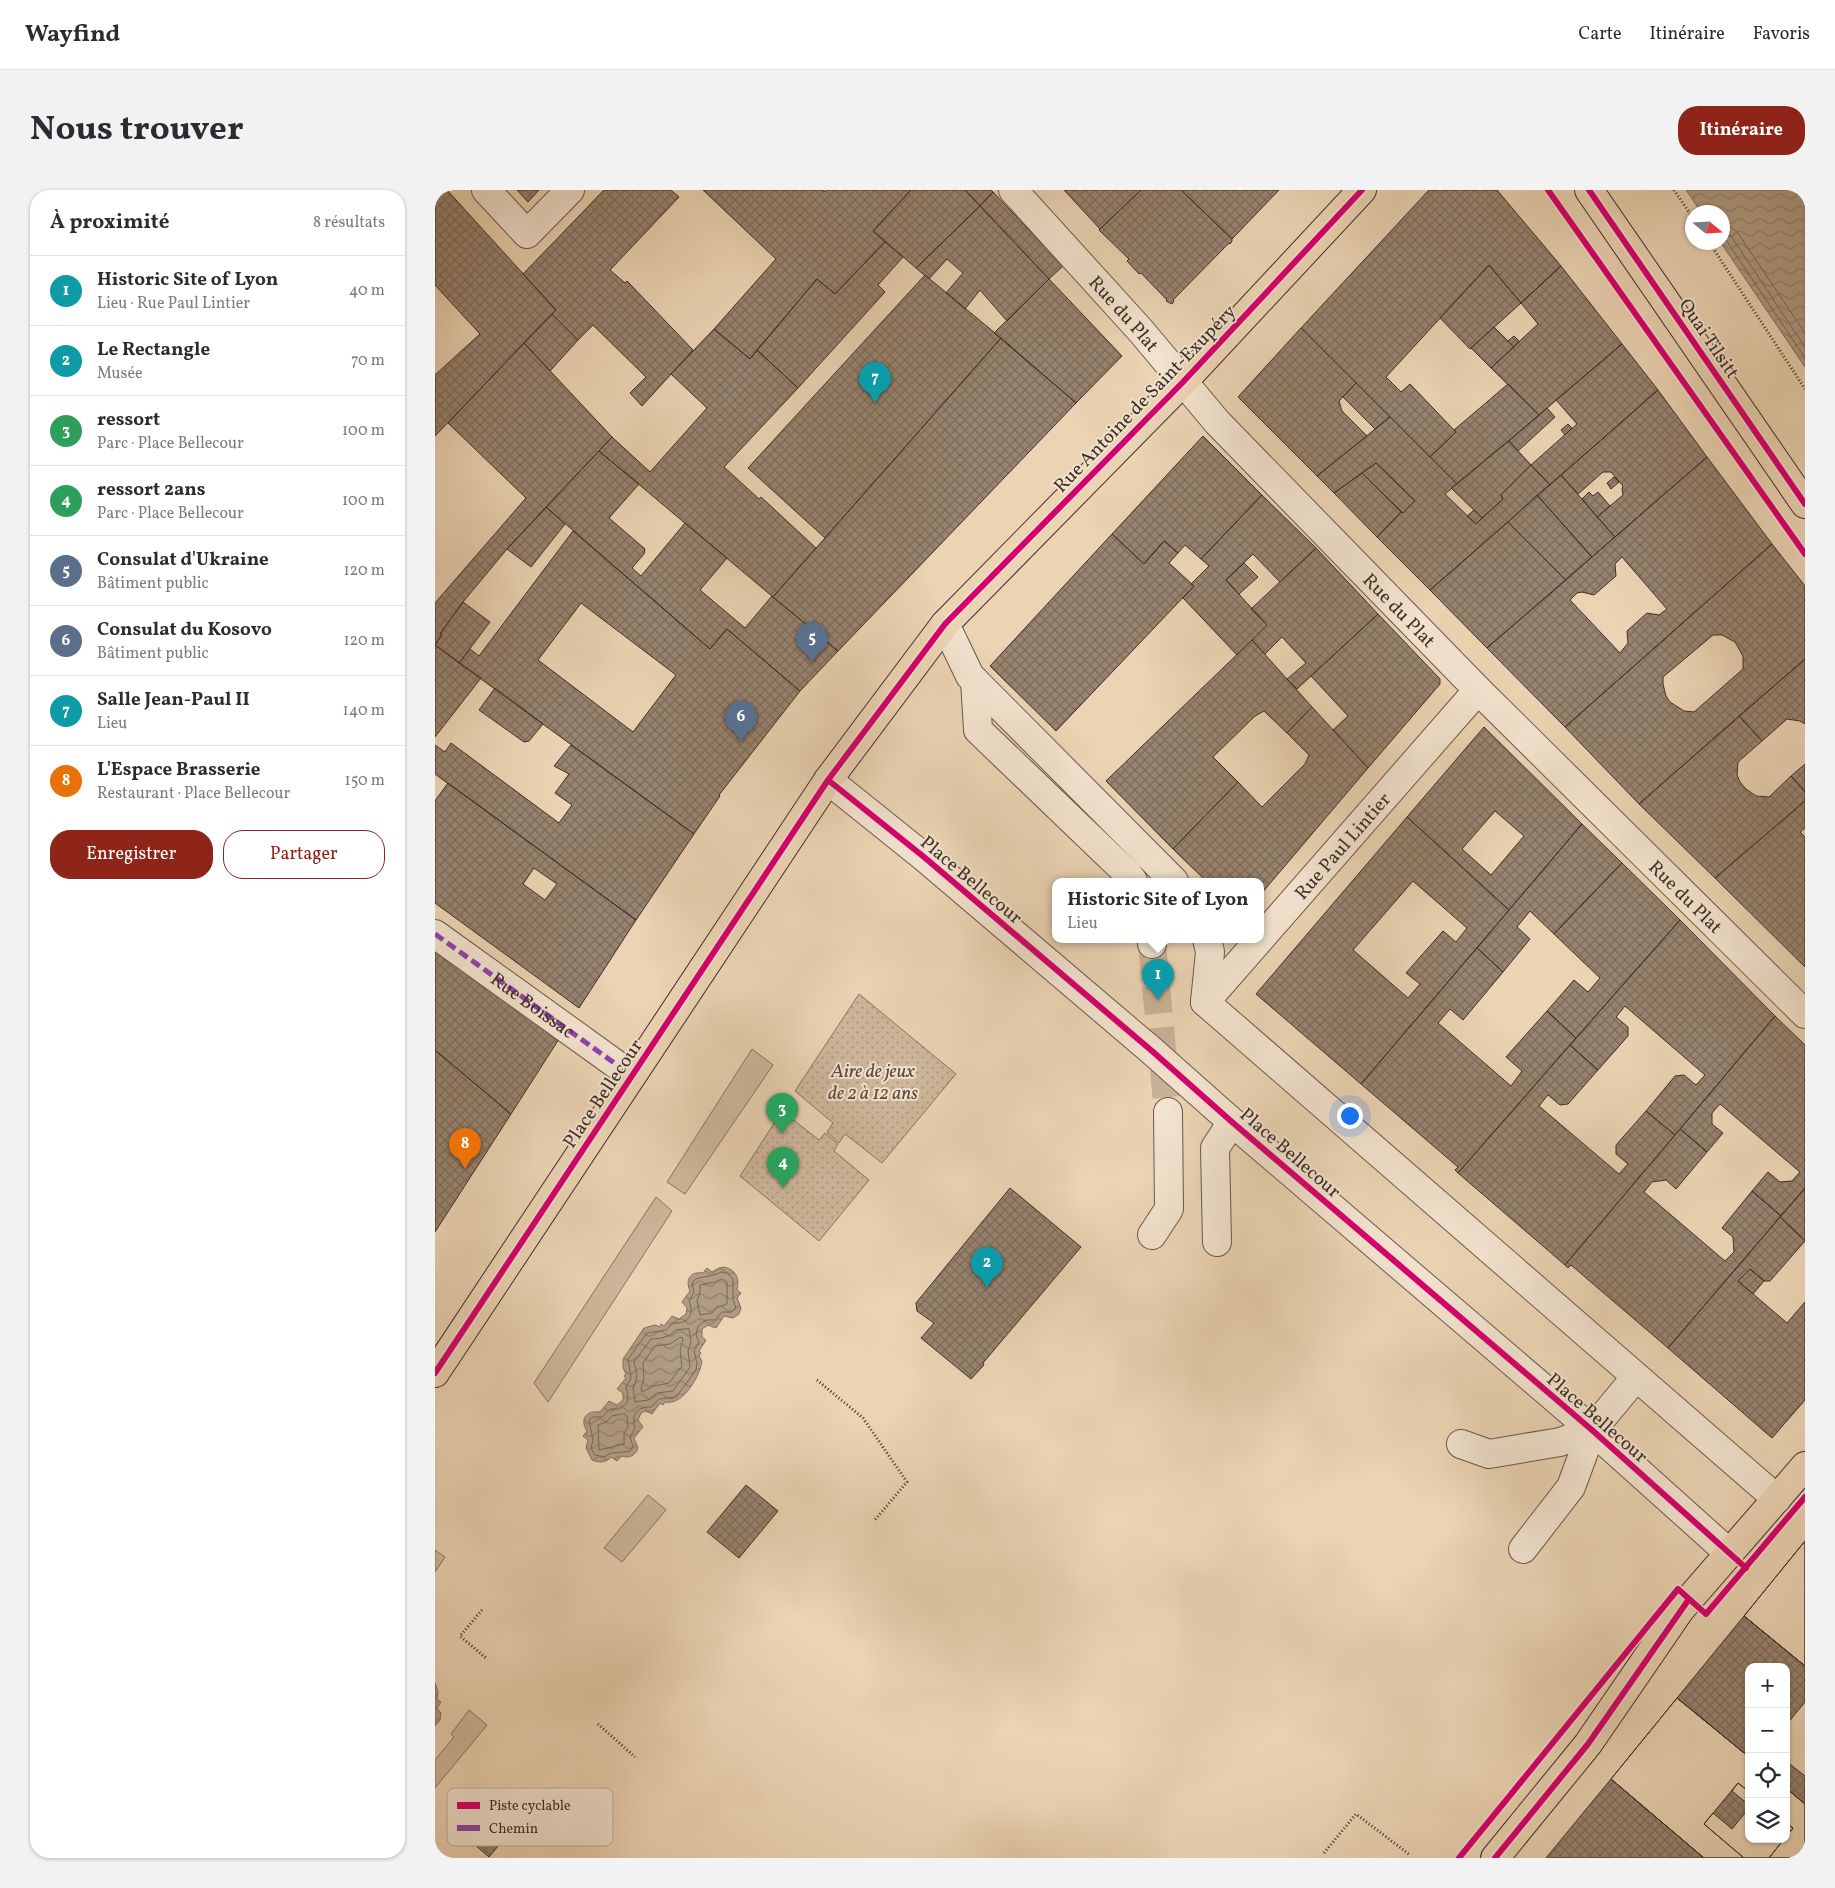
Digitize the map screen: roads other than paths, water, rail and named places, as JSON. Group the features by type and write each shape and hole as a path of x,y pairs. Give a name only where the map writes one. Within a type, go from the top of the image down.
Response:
{"main road":[{"name":"Rue Antoine de Saint-Exupéry","path":"945,624 1183,382 1362,190"},
{"name":"Quai Tilsitt","path":"1589,190 1805,504"},
{"name":"Place Bellecour","path":"435,1373 828,780 945,624"},
{"path":"1495,1858 1587,1744 1679,1610 1805,1466"}],"street":[{"path":"486,190 527,234 570,190"},
{"name":"Rue du Plat","path":"1013,190 1141,331 1217,422 1478,690 1805,1014"},
{"path":"945,624 970,676 1171,878"},
{"path":"975,681 978,730 1131,878"},
{"name":"Rue Paul Lintier","path":"1264,935 1478,690"},
{"name":"Place Bellecour","path":"828,780 924,857 1145,1045 1232,1122 1592,1430 1729,1553"},
{"name":"Rue Boissac","path":"435,934 631,1075"},
{"path":"1208,943 1210,952 1205,1002 1777,1499"},
{"name":"Rue Paul Lintier","path":"1205,1002 1257,943"},
{"path":"1152,1235 1169,1209 1168,1112"},
{"path":"1217,1242 1215,1148 1232,1122"},
{"path":"1523,1549 1571,1487 1592,1430 1637,1377"},
{"path":"1461,1444 1489,1454 1560,1442 1592,1430"}],"water":[{"path":"1686,190 1805,190 1805,367 1726,250 1730,250 1730,205 1696,205"},
{"path":"724,1267 732,1270 736,1275 738,1282 737,1290 741,1293 737,1298 741,1308 739,1314 733,1318 724,1316 716,1328 708,1325 702,1329 702,1337 706,1340 699,1351 702,1361 701,1367 690,1389 672,1402 665,1402 663,1405 660,1403 652,1414 645,1411 641,1413 638,1420 643,1427 634,1438 638,1448 630,1457 622,1456 617,1461 611,1457 602,1462 592,1460 586,1448 588,1440 583,1436 587,1431 584,1419 591,1412 600,1412 609,1401 617,1405 623,1400 623,1393 617,1389 626,1378 624,1376 626,1374 623,1368 623,1359 644,1328 655,1325 660,1327 661,1324 664,1326 672,1316 679,1319 686,1314 687,1308 682,1302 690,1291 688,1280 690,1277 695,1273 703,1273 707,1268 712,1272"},
{"path":"435,1683 438,1692 437,1699 441,1702 437,1708 441,1713 440,1720 435,1726"}],"tunnel":[{"path":"1152,944 1168,1112"}],"place":[{"name":"Salle Jean-Paul II","path":"875,403"},
{"name":"Consulat d'Ukraine","path":"812,663"},
{"name":"Consulat du Kosovo","path":"741,742"},
{"name":"Historic Site of Lyon","path":"1158,1000"},
{"name":"ressort","path":"782,1134"},
{"name":"L'Espace Brasserie","path":"465,1169"},
{"name":"ressort 2ans","path":"783,1188"},
{"name":"Le Rectangle","path":"987,1288"}],"park label":[{"name":"Aire de jeux de 2 à 12 ans","path":"873,1081"}]}
